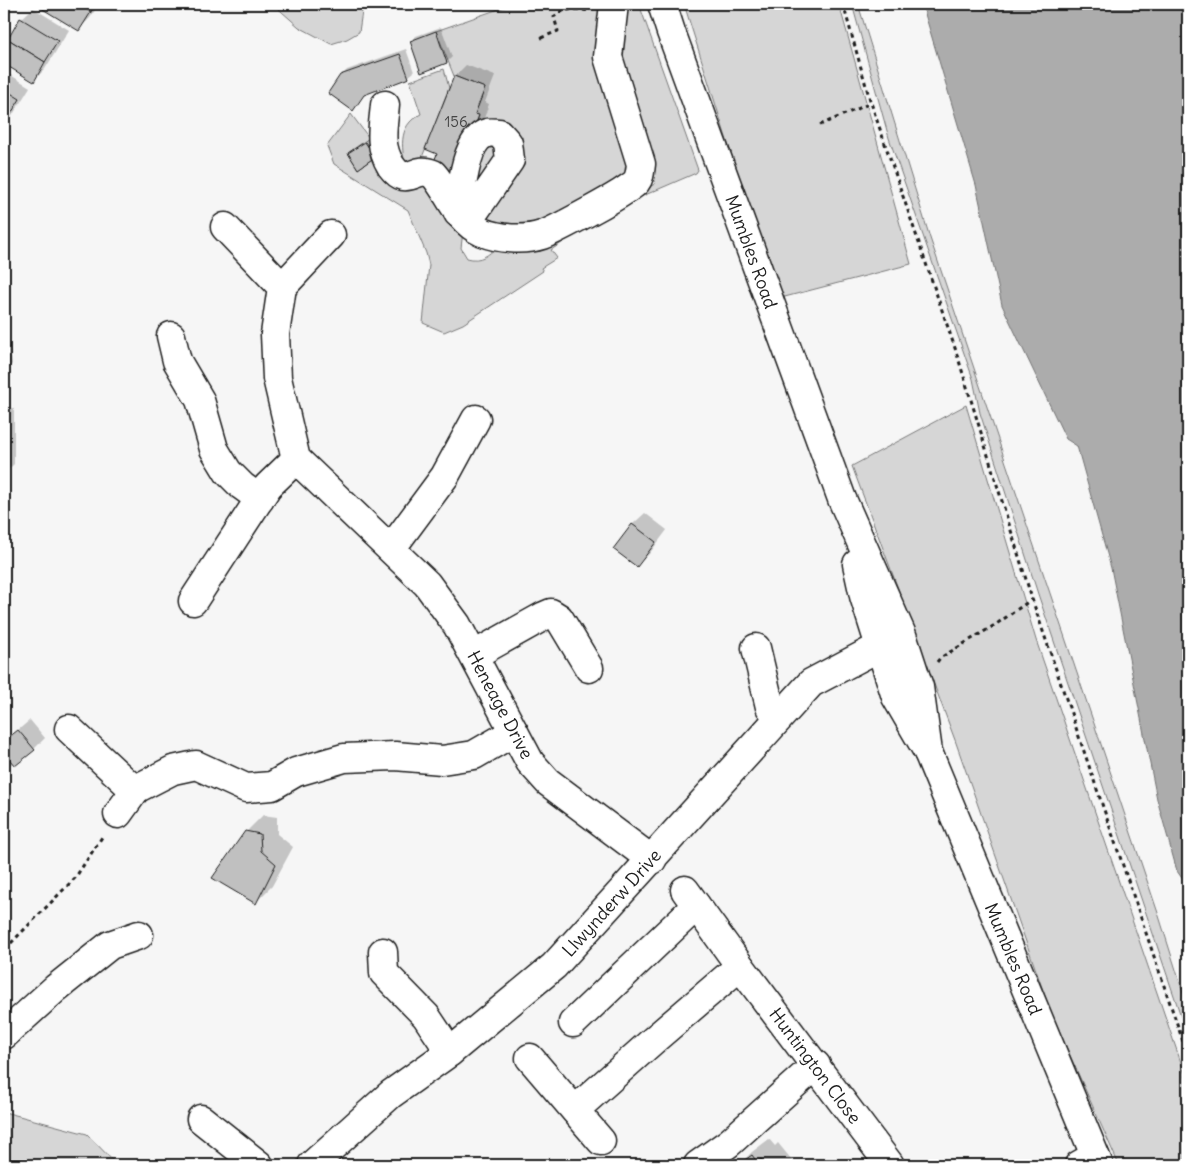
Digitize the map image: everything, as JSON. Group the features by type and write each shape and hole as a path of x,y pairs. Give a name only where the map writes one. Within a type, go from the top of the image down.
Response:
{"street":[{"name":"Mumbles Road","path":"662,4 842,499 864,596 919,687 928,752"},
{"path":"385,104 382,144 394,170 401,176 426,171 433,174 463,217 480,231 493,236 517,238 542,235 608,201 635,184 640,175 641,164 608,57 603,7"},
{"path":"225,227 282,287"},
{"path":"193,601 268,486 296,459 277,378 275,334 282,287 331,235"},
{"path":"171,336 177,361 200,400 214,449 228,472 242,486 260,499"},
{"path":"391,549 445,476 476,419"},
{"name":"Heneage Drive","path":"296,459 427,584 457,625 530,762 548,782 652,860"},
{"path":"474,656 552,613 560,618 589,668"},
{"name":"Mumbles Road","path":"891,641 896,697 928,752 1091,1162"},
{"name":"Llwynderw Drive","path":"312,1165 390,1094 450,1052 554,966 811,683 891,641"},
{"path":"756,648 770,707 780,716"},
{"path":"70,729 136,790"},
{"path":"118,814 136,790 173,770 196,765 246,788 272,786 296,772 344,758 396,756 442,760 474,755 514,732"},
{"name":"Huntington Close","path":"573,1023 690,898 890,1165"},
{"path":"4,1035 56,988 110,945 139,935"},
{"path":"383,952 384,974 426,1016 450,1052"},
{"path":"575,1110 740,966"},
{"path":"530,1058 601,1141"},
{"path":"698,1165 729,1143 816,1065"},
{"path":"201,1120 259,1165"}],"path":[{"path":"843,4 871,103 956,351 1032,599 1188,1056"},
{"path":"541,38 558,31 554,17 562,10 603,7"},
{"path":"820,125 871,103"},
{"path":"919,687 940,658 995,625 1032,599"},
{"path":"4,947 10,944 76,878 118,814"}],"shaded area":[{"path":"273,4 363,4 359,32 347,39 331,44 299,27"},
{"path":"513,4 609,4 629,158 627,170 621,179 577,209 515,229 474,217 514,164 474,129 479,116 475,114 485,88 454,76 436,31"},
{"path":"619,4 639,4 698,170 696,173 615,208 551,250 557,258 541,268 543,271 463,324 444,332 423,323 429,265 408,210 334,164 327,146 351,114 369,138 348,153 358,169 375,157 423,177 463,231 461,248 467,258 472,259 484,257 497,247 614,203 655,184 612,57"},
{"path":"684,4 839,4 911,264 777,299"},
{"path":"852,4 858,4 930,238 1159,916 1188,1008 1188,1037 1038,594 980,413 973,379 889,138"},
{"path":"922,4 1188,4 1188,887 1177,871 1157,799 1111,568 1077,446 1066,439 1002,305 976,185"},
{"path":"444,69 449,88 421,160 407,173 403,148 404,132 413,119 421,114 410,81"},
{"path":"483,144 503,146 471,208"},
{"path":"966,405 1036,640 1188,1083 1188,1165 1119,1165 1051,1013 955,740 852,466"},
{"path":"4,1112 87,1134 117,1165 4,1165"}],"building":[{"path":"44,4 78,4 91,12 79,31 41,8"},
{"path":"78,4 95,4 91,12"},
{"path":"20,18 58,41 45,62 8,39"},
{"path":"436,31 447,63 421,73 410,41"},
{"path":"8,39 45,62 34,82 4,64 4,46"},
{"path":"400,54 409,78 364,95 353,111 328,93 340,75"},
{"path":"454,76 485,88 475,114 479,115 471,137 454,161 450,173 432,166 437,154 425,149"},
{"path":"4,89 20,99 7,120 4,118"},
{"path":"365,142 375,157 358,169 348,153"},
{"path":"632,524 656,542 637,567 613,549"},
{"path":"18,730 35,750 15,766 4,753 4,741"},
{"path":"245,831 260,834 261,851 276,864 256,904 212,878"},
{"path":"752,1155 757,1162 761,1159 766,1165 738,1165"}]}
